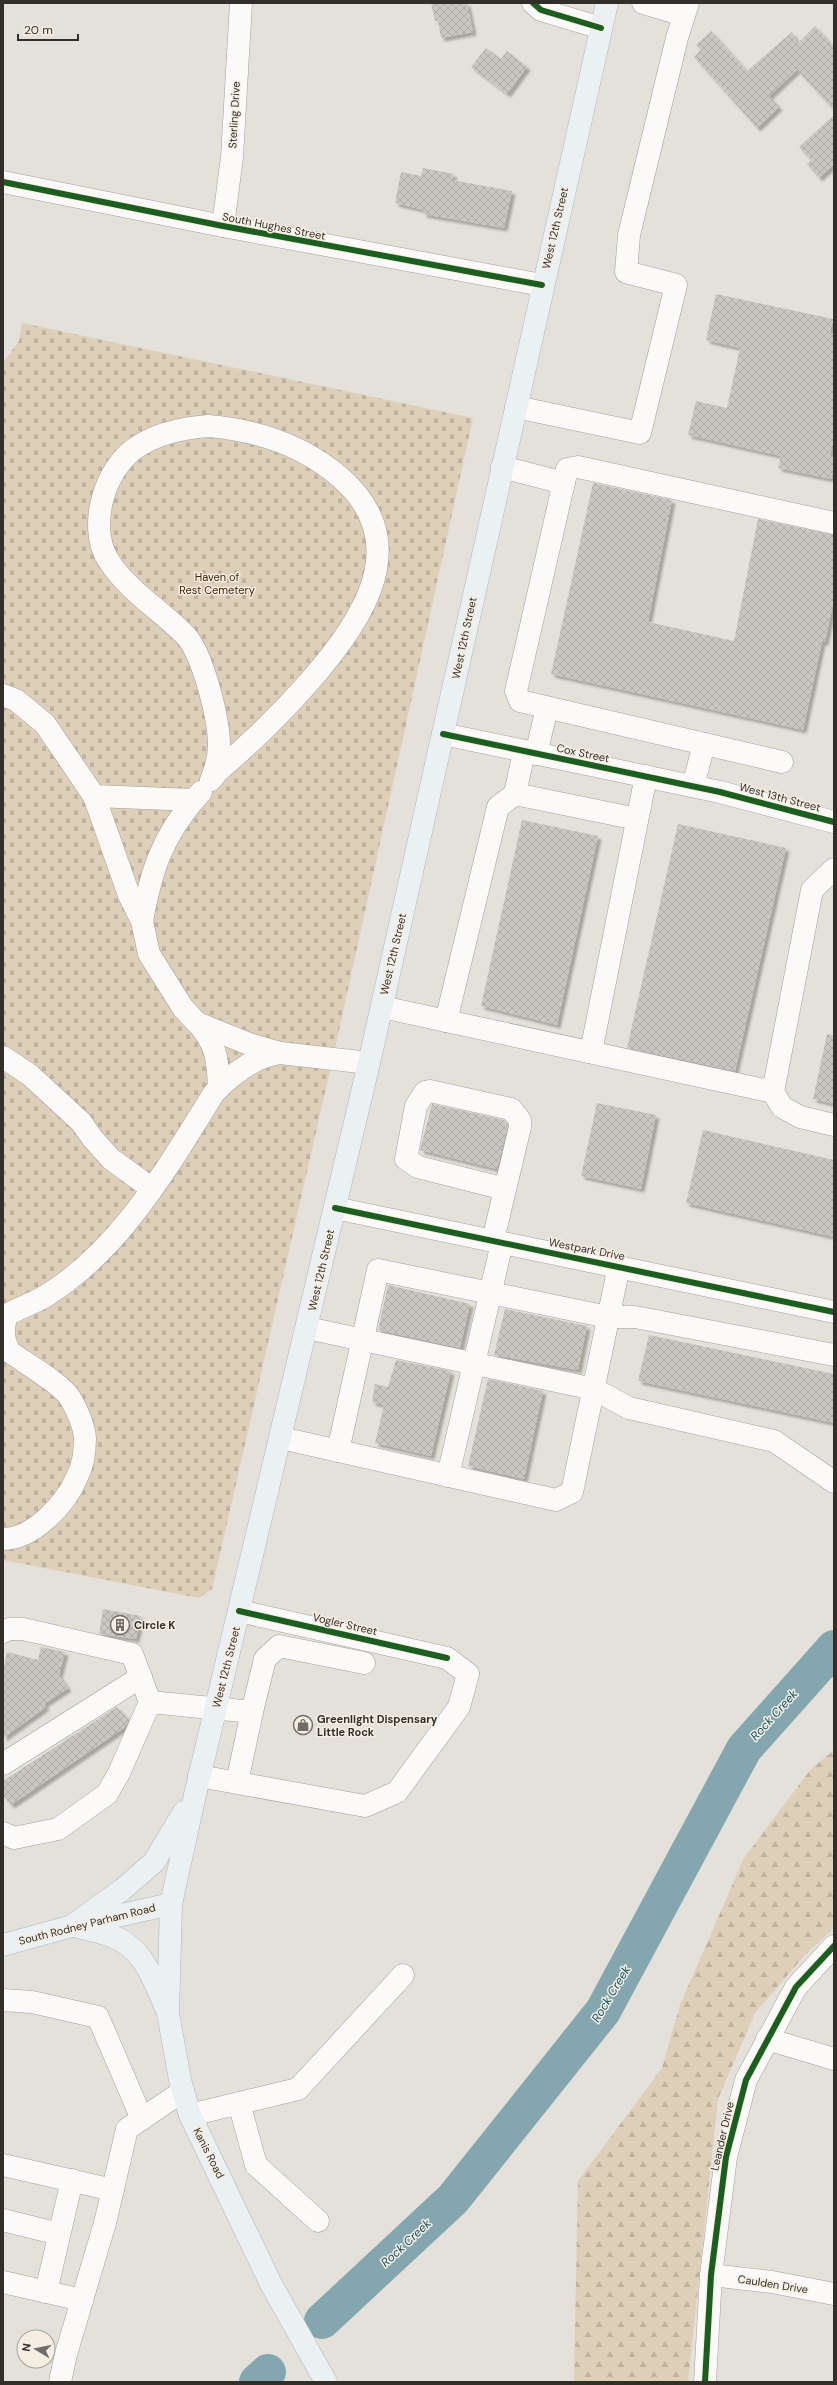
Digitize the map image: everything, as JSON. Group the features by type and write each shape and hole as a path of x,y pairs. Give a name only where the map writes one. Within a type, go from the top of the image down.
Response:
{"main road":[{"name":"West 12th Street","path":"171,1904 197,1785 369,1064 542,285 607,3"},
{"path":"72,1926 123,1889 154,1862 197,1785"},
{"name":"South Rodney Parham Road","path":"3,1945 72,1926 171,1904"},
{"name":"Kanis Road","path":"171,1904 168,2013 183,2091 190,2115 271,2284 326,2382"},
{"path":"72,1926 114,1937 138,1954 145,1963 168,2013"}],"street":[{"name":"Sterling Drive","path":"223,226 232,157 241,3"},
{"path":"533,3 541,10 601,28"},
{"path":"516,407 640,433 676,285 626,272 629,235 686,9 643,3"},
{"name":"South Hughes Street","path":"3,182 223,226 542,285"},
{"path":"142,921 150,877 164,845 194,800 211,780 218,771 279,716 349,635 368,599 375,576 377,556 374,528 362,499 330,469 287,444 260,434 208,426 187,428 162,435 135,448 116,468 105,487 99,522 103,547 107,557 120,576 187,637 203,667 219,744 218,763 211,780"},
{"path":"782,762 520,701 516,692 567,469 578,467 834,524"},
{"path":"502,468 564,483"},
{"path":"3,695 16,700 45,724 94,796 129,895 142,921 149,954 183,1008 214,1045 218,1061 220,1087"},
{"path":"446,1021 498,807 515,794 547,708"},
{"name":"Cox Street","path":"443,734 720,792"},
{"path":"693,786 704,744"},
{"path":"590,1052 646,776"},
{"name":"West 13th Street","path":"720,792 834,822"},
{"path":"515,794 638,819"},
{"path":"94,796 194,800"},
{"path":"834,869 812,890 773,1092 782,1108 800,1117 834,1125"},
{"path":"382,1007 773,1092"},
{"path":"197,1023 249,1044 280,1053 369,1064"},
{"path":"3,1539 10,1539 27,1533 55,1510 77,1479 82,1466 85,1438 78,1413 70,1396 51,1380 10,1352 6,1344 4,1319 8,1314 58,1287 106,1247 137,1212 151,1188 220,1087 256,1060 266,1055 280,1053"},
{"path":"3,1057 30,1075 81,1122 93,1139 111,1159 151,1188"},
{"path":"448,1476 491,1293 505,1189 520,1127 520,1120 517,1114 511,1109 430,1091 425,1092 416,1106 406,1159 418,1167 505,1189"},
{"name":"Westpark Drive","path":"335,1208 620,1266 834,1312"},
{"path":"280,1438 556,1500 567,1496 572,1492 620,1266"},
{"path":"338,1451 378,1270 608,1317 636,1318 834,1355"},
{"path":"307,1328 594,1389 629,1408 774,1441 834,1482"},
{"name":"Vogler Street","path":"237,1782 365,1806 397,1792 459,1707 468,1674 447,1658 239,1611"},
{"path":"3,1632 9,1629 24,1629 132,1654 150,1702 119,1773 107,1794 58,1829 14,1838 3,1832"},
{"path":"197,1785 237,1782 265,1659 279,1646 364,1663"},
{"path":"3,1764 141,1677"},
{"path":"150,1702 252,1712"},
{"name":"Leander Drive","path":"705,2382 711,2275 726,2157 746,2080 796,1987 834,1946"},
{"path":"190,2115 298,2089 403,1975"},
{"path":"3,2000 32,2002 98,2017 142,2119"},
{"path":"767,2039 834,2060"},
{"path":"60,2382 113,2190 126,2129 183,2091"},
{"path":"239,2103 256,2165 318,2221"},
{"path":"3,2164 113,2190"},
{"path":"46,2292 72,2180"},
{"path":"3,2220 59,2234"},
{"name":"Caulden Drive","path":"711,2275 772,2282 834,2294"},
{"path":"3,2282 82,2300"}],"green space":[{"name":"Haven of Rest Cemetery","path":"22,323 473,418 336,1044 212,1589 199,1598 3,1560 3,363 19,341"},
{"path":"834,1750 834,1928 805,1955 755,2013 718,2099 688,2382 574,2382 578,2181 662,2068 680,2005 744,1858 811,1769"}],"building":[{"path":"431,3 467,3 473,32 441,38 438,20 435,21"},
{"path":"815,26 834,47 834,110 797,70 769,96 779,107 757,128 694,57 701,50 696,45 711,31 747,71 792,32 798,43"},
{"path":"486,48 501,59 507,51 527,67 507,94 471,67"},
{"path":"834,115 834,164 819,178 807,164 811,160 799,147"},
{"path":"423,168 454,174 452,180 512,191 504,228 423,214 424,210 395,203 401,172 421,176"},
{"path":"716,294 833,319 830,333 834,334 834,436 830,456 834,457 834,467 831,479 778,468 781,456 688,435 696,401 727,408 740,348 706,340"},
{"path":"593,483 672,500 648,622 734,641 758,519 834,535 834,599 825,642 822,642 803,730 551,674"},
{"path":"522,820 598,836 557,1025 481,1006"},
{"path":"678,824 786,848 735,1071 627,1048"},
{"path":"827,1034 834,1035 834,1104 813,1099"},
{"path":"597,1103 656,1115 641,1189 581,1176"},
{"path":"432,1104 504,1120 508,1126 497,1169 420,1150"},
{"path":"703,1130 834,1160 834,1237 686,1203"},
{"path":"388,1285 470,1304 460,1348 378,1330"},
{"path":"505,1309 587,1326 578,1370 494,1355"},
{"path":"649,1335 834,1374 834,1423 638,1381"},
{"path":"396,1360 451,1371 431,1456 375,1443 384,1405 372,1402 375,1384 388,1387"},
{"path":"488,1379 543,1391 524,1479 468,1466"},
{"name":"Circle K","path":"103,1609 141,1616 136,1639 99,1634"},
{"path":"41,1647 65,1652 59,1675 68,1688 44,1704 46,1707 3,1738 3,1671 7,1652 38,1660"},
{"path":"117,1707 129,1720 125,1727 11,1805 3,1795 3,1781"}],"waterway":[{"name":"Rock Creek","path":"322,2321 453,2199 603,2011 744,1749 834,1648"},
{"name":"Rock Creek","path":"257,2382 268,2372"}],"cycle path":[{"path":"533,3 541,10 601,28"},
{"path":"3,182 223,226 542,285"},
{"path":"443,734 720,792 834,822"},
{"path":"335,1208 834,1312"},
{"path":"239,1611 447,1658"},
{"path":"705,2382 711,2275 726,2157 746,2080 796,1987 834,1946"}],"place":[{"name":"Circle K","path":"120,1625"},
{"name":"Greenlight Dispensary Little Rock","path":"303,1725"}]}
